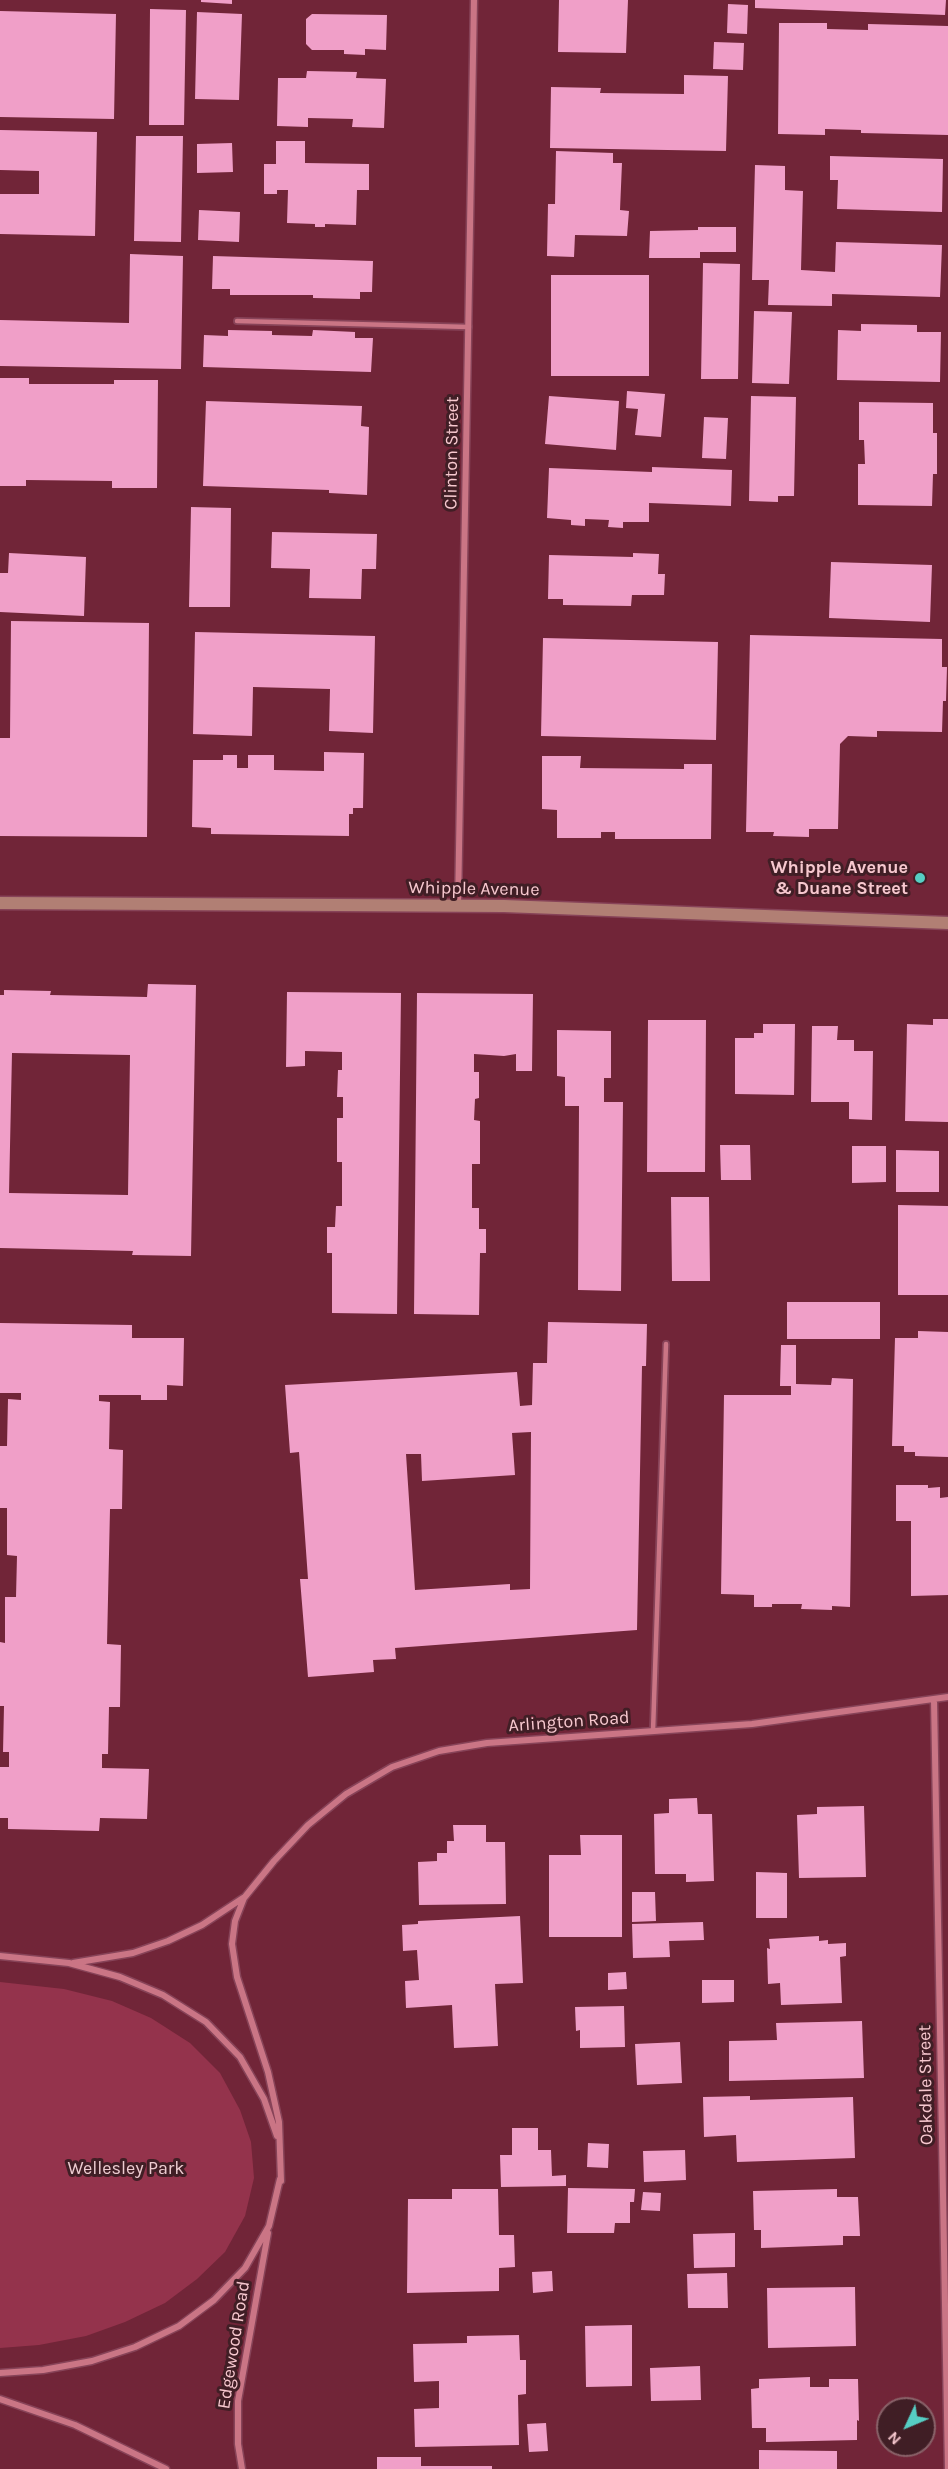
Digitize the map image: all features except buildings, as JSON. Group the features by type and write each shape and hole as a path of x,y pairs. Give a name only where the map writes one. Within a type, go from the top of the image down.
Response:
{"main road":[{"name":"Whipple Avenue","path":"0,903 504,906 948,923"}],"street":[{"name":"Clinton Street","path":"458,907 474,0"},
{"name":"Arlington Road","path":"280,2181 279,2122 268,2072 237,1977 232,1944 235,1921 244,1898 273,1861 308,1825 346,1794 392,1767 439,1751 487,1743 752,1724 948,1697"},
{"name":"Oakdale Street","path":"934,1700 948,2469"},
{"name":"Arlington Road","path":"69,1963 132,1953 168,1941 202,1925 244,1898"},
{"path":"0,1954 69,1963 120,1977 163,1995 206,2022 240,2057 264,2099 277,2137 280,2181 269,2226 245,2268 214,2300 179,2326 135,2347 92,2361 43,2370 0,2373"},
{"name":"Edgewood Road","path":"242,2469 238,2444 238,2401 269,2226"},
{"path":"0,2399 75,2425 166,2469"}],"lane":[{"path":"237,321 469,327"},
{"path":"653,1731 666,1344"}],"green space":[{"name":"Wellesley Park","path":"0,1982 64,1989 112,2001 151,2018 190,2043 220,2073 240,2110 251,2142 254,2178 245,2216 225,2252 197,2279 165,2303 125,2322 86,2336 39,2345 0,2348"}],"place":[{"name":"Whipple Avenue & Duane Street","path":"920,878"}]}
